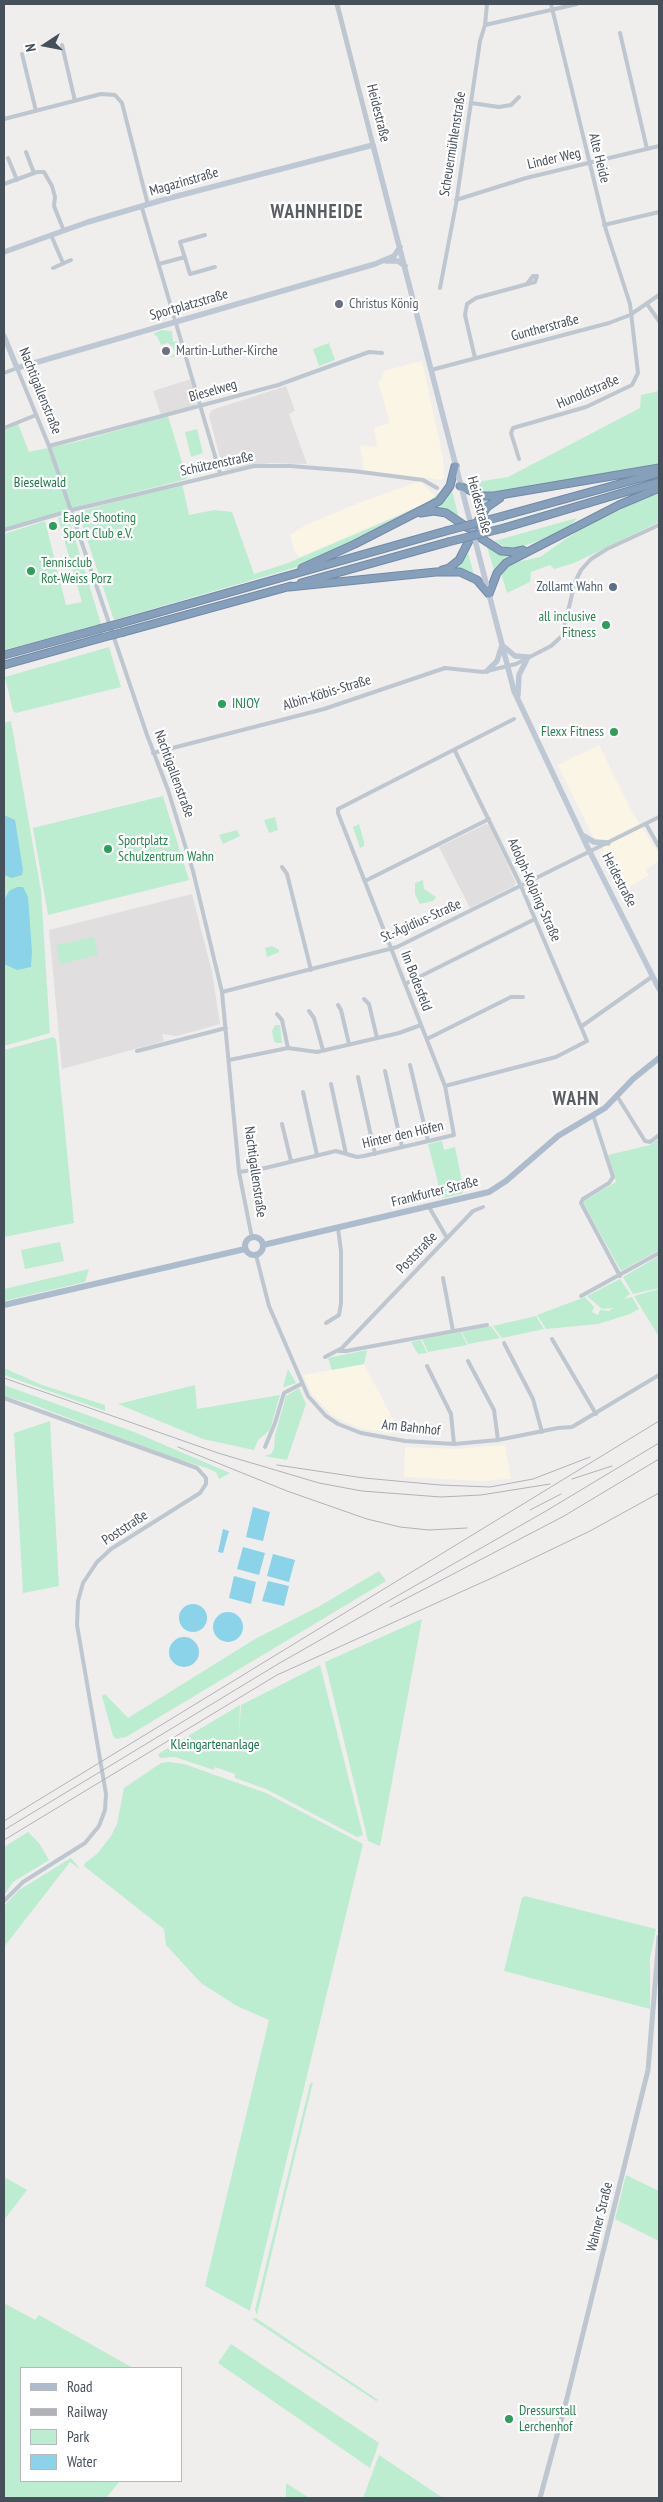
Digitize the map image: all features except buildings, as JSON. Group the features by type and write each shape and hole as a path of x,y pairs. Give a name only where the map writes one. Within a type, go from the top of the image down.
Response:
{"highway":[{"path":"257,585 317,562 439,501 446,493 455,466"},
{"path":"460,486 482,496 510,494 659,468"},
{"path":"4,655 659,473"},
{"path":"4,665 504,528 659,482"},
{"path":"289,587 436,572 460,572 470,575 477,580 489,594 497,573 506,563 619,505 659,488"},
{"path":"436,572 449,568 459,560 487,507 494,501 510,494"},
{"path":"418,513 434,511 446,513 501,551 514,552 532,548"}],"main road":[{"name":"Magazinstraße","path":"4,252 64,230 148,205 373,145"},
{"name":"Heidestraße","path":"373,145 460,486 518,702 659,990"},
{"path":"382,262 394,256 400,247"},
{"path":"382,262 395,260 405,266"},
{"name":"Sportplatzstraße","path":"17,368 256,297 382,262"},
{"name":"Nachtigallenstraße","path":"4,336 17,368"},
{"path":"487,671 497,661 502,645 515,656 528,658 519,675 518,702"},
{"path":"582,835 594,842 608,843"},
{"name":"Frankfurter Straße","path":"263,1245 481,1195 496,1188 551,1141 593,1115 617,1096 659,1058"},
{"path":"252,1238 257,1238 263,1245 262,1250 256,1255 248,1254 245,1249 246,1242 252,1238"},
{"path":"4,1305 245,1249"}],"street":[{"name":"Heidestraße","path":"337,4 373,145"},
{"name":"Scheuermühlenstraße","path":"440,288 487,4"},
{"name":"Alte Heide","path":"551,4 604,225 614,261 630,304 630,315"},
{"path":"485,25 577,4"},
{"path":"620,33 647,149"},
{"path":"62,45 75,101"},
{"path":"22,54 36,111"},
{"path":"4,119 108,93 120,100 148,205"},
{"path":"471,103 499,107 511,105 519,97"},
{"name":"Linder Weg","path":"456,200 515,180 659,146"},
{"path":"26,152 34,173"},
{"path":"8,158 17,180"},
{"path":"4,184 34,173 44,172 55,194 54,206 64,230"},
{"path":"142,208 220,473"},
{"path":"604,225 659,212"},
{"path":"51,235 63,264"},
{"path":"205,235 180,242 184,257 190,274 215,267"},
{"path":"159,264 184,257"},
{"path":"52,268 72,260"},
{"path":"475,358 465,315 467,304 476,298 527,284"},
{"name":"Guntherstraße","path":"431,370 609,323 630,315 659,295"},
{"path":"647,304 659,321"},
{"name":"Hunoldstraße","path":"519,459 511,433 514,428 586,408 623,390 635,381 638,373 638,363 630,315"},
{"name":"Bieselweg","path":"49,446 285,382 369,352 382,353"},
{"name":"Sportplatzstraße","path":"4,373 17,368"},
{"name":"Nachtigallenstraße","path":"17,368 49,446 72,510 193,871 222,992 230,1060 239,1172 252,1238"},
{"path":"4,428 36,415"},
{"name":"Schützenstraße","path":"4,530 72,510 220,473 259,466 321,467 423,480 437,488"},
{"name":"Albin-Köbis-Straße","path":"153,753 324,709 445,668 487,671 508,667 528,658 551,646 562,636 575,582 581,570 591,559 607,549 659,525"},
{"path":"455,751 514,719"},
{"name":"Im Bodesfeld","path":"454,1135 445,1086 339,818 338,810 455,751"},
{"name":"Adolph-Kolping-Straße","path":"445,1086 556,1057 587,1041 521,886 455,751"},
{"name":"St.-Ägidius-Straße","path":"222,992 392,949 659,818"},
{"path":"365,881 489,819"},
{"path":"646,824 659,847"},
{"path":"282,867 287,874 311,970"},
{"path":"405,984 535,919"},
{"path":"582,1026 653,976"},
{"path":"427,1039 511,997 523,997"},
{"path":"364,999 369,1004 377,1038"},
{"path":"338,1005 342,1010 349,1044"},
{"path":"309,1011 314,1018 323,1050"},
{"path":"277,1014 282,1020 288,1048"},
{"path":"230,1060 288,1048 309,1052 323,1050 377,1038 421,1025"},
{"path":"137,1051 226,1028"},
{"path":"410,1065 428,1140"},
{"path":"385,1071 402,1147"},
{"path":"358,1077 375,1154"},
{"path":"331,1084 346,1154"},
{"path":"302,1092 317,1155"},
{"path":"617,1096 645,1142 652,1141 659,1135"},
{"path":"593,1115 613,1177 609,1183 582,1199 581,1204 620,1276"},
{"path":"282,1124 290,1161"},
{"name":"Hinter den Höfen","path":"239,1172 261,1169 336,1151 357,1157 375,1154 454,1135"},
{"path":"429,1207 447,1238"},
{"name":"Poststraße","path":"325,1357 339,1351 473,1211 483,1207"},
{"path":"326,1323 339,1315 341,1303 341,1250 338,1228"},
{"path":"581,1296 659,1253"},
{"name":"Am Bahnhof","path":"256,1255 269,1306 301,1384 320,1411 338,1424 350,1429 405,1441 454,1444 498,1440 572,1427 659,1375"},
{"path":"443,1278 453,1331"},
{"path":"339,1351 346,1352 487,1325"},
{"path":"552,1339 596,1414"},
{"path":"504,1343 534,1399 542,1432"},
{"path":"468,1361 494,1410 498,1440"},
{"path":"427,1366 451,1414 454,1444"},
{"path":"265,1447 284,1393 301,1384"},
{"name":"Poststraße","path":"4,1398 197,1468 206,1478 206,1484 200,1493 111,1548 97,1562 83,1583 78,1601 77,1625 106,1794 105,1810 99,1826 85,1843 23,1882 4,1901"},
{"name":"Wahner Straße","path":"540,2498 566,2402 648,2070 659,1937"}],"shaded area":[{"path":"422,361 443,458 444,478 441,480 364,470 360,445 377,447 374,428 390,423 378,381 381,380 384,371"},
{"path":"191,379 197,400 194,407 161,415 153,391"},
{"path":"286,386 295,411 289,414 307,464 270,463 226,470 222,466 209,415 212,410"},
{"path":"420,481 436,497 299,557 295,552 290,535 306,525 356,504"},
{"path":"599,745 632,812 659,854 659,861 645,870 649,875 620,893 600,852 604,850 600,840 593,837 558,765"},
{"path":"486,824 489,825 516,883 514,886 470,908 439,847"},
{"path":"192,894 212,972 220,1024 177,1036 162,1034 164,1041 62,1069 49,930"},
{"path":"364,1364 393,1419 391,1434 359,1428 333,1416 312,1394 303,1375"},
{"path":"505,1445 511,1479 480,1481 404,1477 405,1447 455,1449"}],"green space":[{"path":"161,330 172,331 173,342 177,341 181,352 175,354 176,356 170,358 175,353 173,347 168,343 161,345 157,336 153,334"},
{"path":"329,343 335,360 319,366 313,349"},
{"path":"659,391 659,464 510,492 490,494 473,489 472,485 476,482 508,477 640,408 641,395"},
{"name":"Bieselwald","path":"168,416 187,479 76,507 4,529 4,430 18,424 29,452 76,442"},
{"path":"197,429 203,453 191,457 185,432"},
{"path":"182,483 189,515 214,510 232,512 254,574 288,563 398,516 428,502 446,487 441,496 428,505 297,567 114,620 78,512"},
{"path":"451,488 459,518 445,510 433,507"},
{"path":"659,492 659,522 574,563 554,569 550,565 531,572 530,582 507,593 501,573 512,563 540,557 583,527"},
{"path":"473,495 493,499 479,516"},
{"path":"68,515 101,624 4,650 4,534 45,521 66,605 82,602 58,518"},
{"path":"577,518 568,528 551,537 520,547 505,547 494,541"},
{"path":"486,544 513,555 505,560 495,573"},
{"path":"467,549 473,571 473,575 453,569"},
{"path":"109,647 121,687 16,713 13,711 5,677"},
{"path":"11,721 41,891 50,1033 4,1046 4,723"},
{"name":"Sportplatz Schulzentrum Wahn","path":"163,796 189,880 48,915 33,828"},
{"path":"275,817 278,830 269,833 264,820"},
{"path":"359,824 364,842 364,846 360,848 353,827"},
{"path":"237,830 240,836 223,844 219,835"},
{"path":"423,880 424,889 436,897 433,901 420,904 415,894 415,883"},
{"path":"94,937 98,955 60,964 56,945"},
{"path":"272,946 279,950 279,952 267,957 265,948"},
{"path":"275,1025 280,1025 282,1043 274,1041 272,1031"},
{"path":"53,1037 56,1039 74,1223 4,1237 4,1050"},
{"path":"659,1138 659,1250 621,1271 584,1201 616,1182 608,1155 650,1145"},
{"path":"442,1141 444,1150 455,1147 464,1191 461,1194 442,1198 428,1144"},
{"path":"60,1242 64,1261 25,1269 21,1250"},
{"path":"659,1256 659,1288 633,1294 623,1277"},
{"path":"89,1269 85,1282 4,1301 4,1289"},
{"path":"620,1279 630,1294 624,1299 632,1297 639,1309 630,1314 598,1324 546,1329 537,1315 585,1297 594,1307 592,1312 598,1315 600,1310 609,1311 613,1308 602,1309 587,1296"},
{"path":"659,1289 659,1337 634,1296"},
{"path":"536,1316 544,1329 502,1338 493,1326"},
{"path":"491,1326 500,1338 468,1344 462,1332"},
{"path":"461,1332 467,1345 428,1352 422,1339"},
{"path":"421,1340 427,1353 418,1354 411,1342"},
{"path":"367,1350 364,1364 332,1370 328,1358"},
{"path":"4,1368 42,1385 105,1405 105,1411 4,1375"},
{"path":"288,1369 296,1383 283,1387"},
{"path":"4,1385 134,1432 230,1473 219,1479 216,1472 207,1468 168,1456 29,1403 4,1396"},
{"path":"195,1385 197,1409 280,1395 270,1430 258,1440 254,1450 203,1439 118,1404"},
{"path":"299,1388 306,1404 287,1460 264,1456 271,1454 274,1449 275,1435 286,1396"},
{"path":"50,1421 59,1586 23,1593 14,1433"},
{"path":"379,1571 386,1581 126,1737 116,1739 113,1736 102,1696 105,1694 128,1718 255,1639 318,1607"},
{"path":"422,1619 380,1846 368,1841 325,1662"},
{"name":"Kleingartenanlage","path":"320,1665 363,1835 357,1837 266,1789 235,1778 235,1774 215,1767 214,1770 175,1757 160,1758 158,1754 240,1705 239,1736 241,1705"},
{"path":"161,1763 184,1764 266,1793 363,1844 250,2311 205,2286 269,2020 237,2006 201,1983 166,1945 164,1929 84,1866 85,1863 97,1854 111,1836 117,1824 124,1788"},
{"path":"28,1832 39,1843 49,1860 13,1882 4,1896 4,1847"},
{"path":"71,1858 80,1869 70,1862 4,1947 4,1906 19,1890"},
{"path":"525,1896 656,1929 650,1958 650,2009 504,1971 522,1898"},
{"path":"313,2082 257,2315 255,2310 310,2084"},
{"path":"626,2175 659,2191 659,2241 615,2219"},
{"path":"4,2177 27,2190 4,2220"},
{"path":"4,2303 35,2320 39,2315 131,2367 20,2367 20,2482 119,2482 106,2498 4,2498"},
{"path":"256,2318 378,2400 376,2401 252,2319"},
{"path":"231,2344 379,2443 370,2468 218,2363"},
{"path":"379,2455 443,2498 363,2498"},
{"path":"286,2483 309,2498 286,2498"}],"water":[{"path":"4,815 15,820 23,870 22,875 12,878 4,875"},
{"path":"17,887 23,887 28,897 32,952 31,967 17,970 4,964 4,900 9,891"},
{"path":"253,1507 270,1512 263,1541 246,1537"},
{"path":"223,1529 229,1531 223,1553 218,1552"},
{"path":"243,1547 265,1553 259,1575 237,1569"},
{"path":"273,1554 295,1560 289,1582 267,1576"},
{"path":"234,1576 256,1582 251,1604 229,1598"},
{"path":"268,1581 289,1586 284,1606 262,1601"},
{"path":"193,1604 203,1608 207,1618 203,1628 193,1632 183,1628 179,1618 183,1608"},
{"path":"228,1612 239,1616 243,1627 239,1638 228,1642 217,1638 213,1627 217,1616"},
{"path":"184,1637 194,1642 199,1652 194,1662 184,1667 174,1662 169,1652 174,1642"}],"railway":[{"path":"4,1378 218,1453 319,1483 362,1491 441,1497 481,1495 550,1484"},
{"path":"4,1821 659,1421"},
{"path":"4,1830 278,1664 546,1511 659,1443"},
{"path":"178,1447 287,1491 367,1519 400,1527 429,1530 467,1528"},
{"path":"277,1465 364,1478 440,1485 490,1487 533,1479 590,1457"},
{"path":"390,1607 564,1516 659,1459"},
{"path":"572,1479 612,1466"},
{"path":"4,1840 277,1675 494,1577 590,1531 659,1493"},
{"path":"530,1510 561,1494"}],"place":[{"name":"Christus König","path":"339,304"},
{"name":"Martin-Luther-Kirche","path":"166,351"},
{"name":"Eagle Shooting Sport Club e.V.","path":"53,526"},
{"name":"Tennisclub Rot-Weiss Porz","path":"31,571"},
{"name":"Zollamt Wahn","path":"613,587"},
{"name":"all inclusive Fitness","path":"606,625"},
{"name":"INJOY","path":"222,704"},
{"name":"Flexx Fitness","path":"614,732"},
{"name":"Sportplatz Schulzentrum Wahn","path":"108,849"},
{"name":"Dressurstall Lerchenhof","path":"509,2419"}],"district":[{"name":"WAHNHEIDE","path":"317,213"},
{"name":"WAHN","path":"576,1100"}]}
